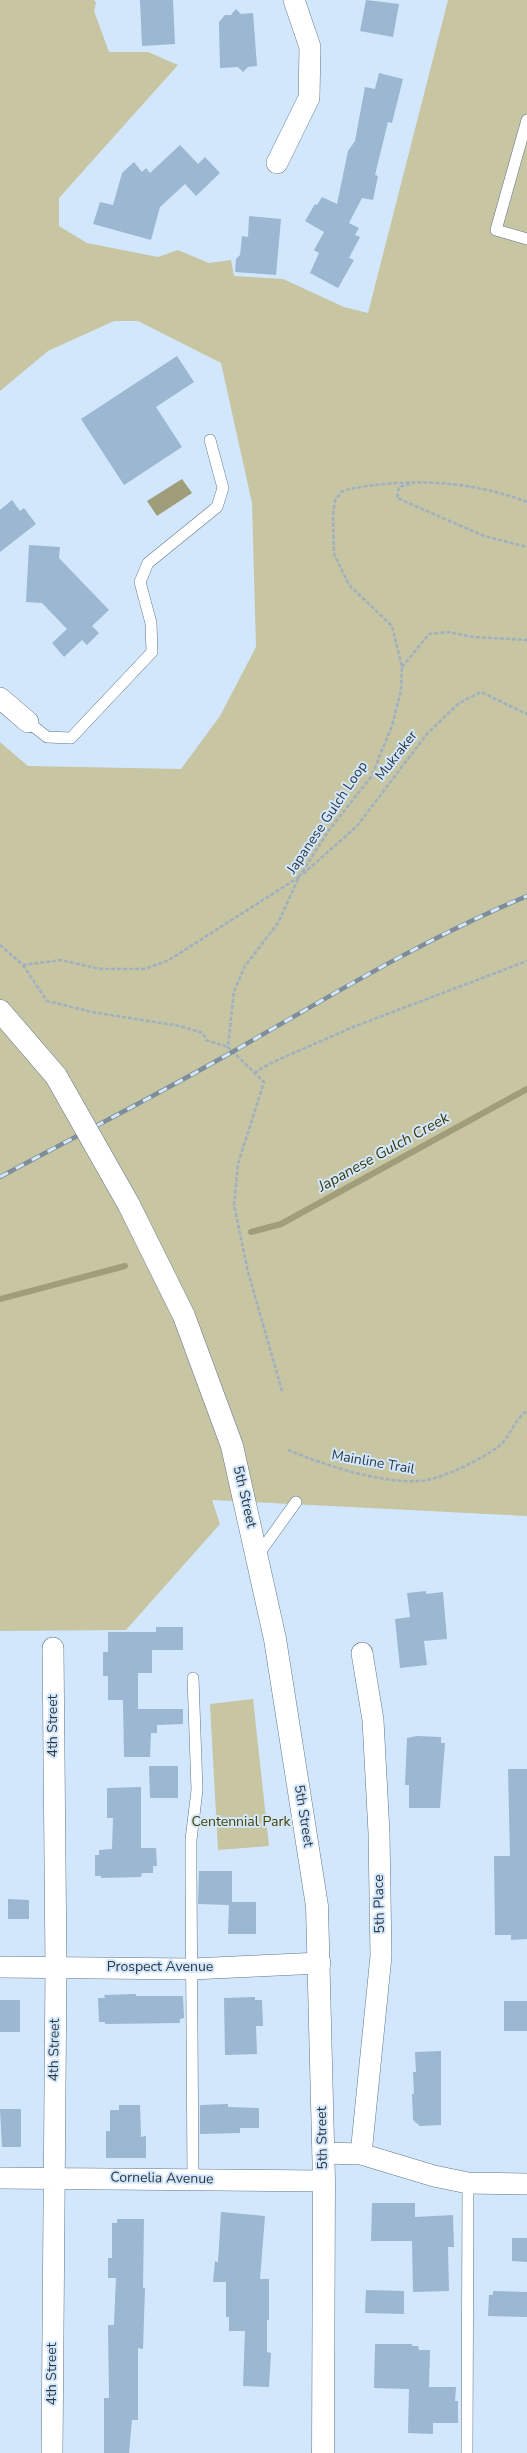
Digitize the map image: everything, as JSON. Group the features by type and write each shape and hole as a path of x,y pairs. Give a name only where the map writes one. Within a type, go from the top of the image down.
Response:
{"main road":[{"name":"5th Street","path":"0,1010 56,1076 129,1206 184,1316 230,1439 258,1555 275,1639 317,1906 320,1963 324,2181 323,2453"}],"street":[{"path":"277,163 309,98 310,48 294,0"},
{"path":"0,698 28,722"},
{"name":"4th Street","path":"52,2453 56,1967 53,1648"},
{"name":"5th Place","path":"361,2154 381,1956 379,1833 373,1720 362,1654"},
{"name":"Prospect Avenue","path":"0,1967 192,1969 320,1963"},
{"path":"323,2153 361,2154 434,2176 468,2183 527,2184"},
{"name":"Cornelia Avenue","path":"0,2178 324,2181"}],"lane":[{"path":"527,120 496,230 527,239"},
{"path":"28,722 47,737 71,738 152,652 151,623 140,582 148,563 217,507 223,488 210,440"},
{"path":"258,1555 296,1502"},
{"path":"193,1678 197,1790 191,1840 193,2180"},
{"path":"467,2453 468,2183"}],"path":[{"name":"Japanese Gulch Loop","path":"228,1047 234,990 245,966 278,923 300,877 329,830 371,777 392,726 401,690 402,667 392,626 349,585 334,554 332,516 335,501 341,492 345,490 387,484 454,482 527,502"},
{"path":"415,483 399,487 397,498 484,536 527,547"},
{"path":"402,667 429,634 449,632 473,638 527,640"},
{"name":"Mukraker","path":"300,877 357,826 426,735 459,703 481,692 527,714"},
{"path":"23,964 61,960 100,969 145,969 169,960 300,877"},
{"path":"0,945 23,964 47,1001 92,1012 180,1026 202,1033 206,1040 228,1047 264,1082 238,1164 234,1205 248,1272 282,1391"},
{"path":"254,1073 271,1063 353,1027 527,961"},
{"name":"Mainline Trail","path":"288,1450 330,1467 398,1480 421,1481 448,1474 499,1446 527,1411"}],"green space":[{"path":"0,0 94,0 96,3 94,11 109,52 148,52 178,65 59,198 59,226 87,243 158,257 178,250 209,263 231,260 234,276 283,279 344,307 368,313 448,0 527,0 527,1516 212,1500 220,1524 126,1630 0,1631 0,742 28,766 181,769 220,716 256,647 252,503 221,363 138,321 114,321 48,351 0,391"},
{"name":"Centennial Park","path":"253,1699 269,1846 218,1850 210,1704"}],"shaded area":[{"path":"182,479 192,493 157,516 147,501"}],"building":[{"path":"140,0 173,0 175,44 142,46"},
{"path":"366,0 399,4 393,37 360,31"},
{"path":"236,9 241,14 253,13 257,66 248,67 243,72 238,67 220,68 219,22 225,15 231,15"},
{"path":"379,73 403,79 392,123 388,122 375,175 378,176 373,200 362,198 349,223 359,228 355,235 360,237 349,258 354,260 338,288 310,273 319,253 314,250 324,232 305,221 315,204 317,205 322,197 337,204 348,151 355,141 365,87 375,89"},
{"path":"180,145 198,164 205,157 220,173 196,196 185,184 160,207 151,240 93,224 100,202 113,205 122,173 134,162 142,172 146,168 150,173"},
{"path":"249,216 281,219 276,275 235,272 236,259 240,255 242,236 248,237"},
{"path":"177,356 194,382 156,407 182,447 124,485 81,419"},
{"path":"12,500 20,511 24,508 36,524 0,552 0,510"},
{"path":"29,545 60,547 59,558 109,610 92,626 99,633 87,645 82,640 64,657 52,643 67,629 42,603 26,602"},
{"path":"426,1591 426,1594 443,1592 447,1639 424,1641 427,1665 400,1668 395,1619 410,1617 407,1593"},
{"path":"156,1627 183,1627 183,1650 152,1650 152,1673 138,1673 138,1709 183,1709 183,1724 157,1725 157,1733 151,1733 150,1757 124,1757 123,1700 108,1700 108,1676 103,1676 103,1652 108,1652 108,1632 156,1632"},
{"path":"417,1736 441,1737 441,1743 445,1743 440,1808 409,1808 409,1785 405,1785 407,1738"},
{"path":"149,1766 178,1766 178,1798 150,1798"},
{"path":"508,1769 527,1769 527,1939 511,1940 511,1935 495,1935 494,1856 510,1856"},
{"path":"141,1787 141,1848 156,1848 157,1866 153,1866 153,1873 142,1873 141,1877 101,1878 101,1876 95,1876 95,1855 99,1855 99,1850 112,1849 113,1818 107,1818 107,1788"},
{"path":"199,1871 232,1871 232,1902 256,1902 256,1934 228,1934 229,1905 198,1904"},
{"path":"8,1899 29,1900 29,1919 8,1919"},
{"path":"136,1994 136,1996 183,1996 184,2018 180,2019 180,2023 105,2024 105,2022 99,2022 98,1998 105,1998 104,1995"},
{"path":"255,1997 255,2000 262,2000 263,2026 256,2026 257,2054 225,2055 224,1998"},
{"path":"0,2000 20,2000 20,2032 0,2032"},
{"path":"504,2001 527,2001 527,2031 504,2031"},
{"path":"441,2051 441,2125 420,2126 413,2120 412,2094 414,2094 413,2072 416,2072 415,2052"},
{"path":"228,2104 228,2107 259,2108 259,2128 240,2128 240,2133 200,2134 200,2105"},
{"path":"119,2105 140,2105 141,2137 146,2136 146,2158 106,2158 106,2131 110,2131 110,2110 119,2110"},
{"path":"0,2109 21,2109 21,2147 2,2147"},
{"path":"372,2203 415,2203 415,2217 453,2215 454,2247 448,2247 449,2291 413,2292 412,2241 371,2241"},
{"path":"221,2212 265,2216 260,2279 269,2279 267,2352 271,2353 269,2387 243,2386 245,2331 229,2331 229,2317 226,2317 226,2282 213,2282 215,2261 218,2262"},
{"path":"117,2219 144,2219 143,2288 145,2288 143,2349 138,2348 138,2420 132,2420 129,2453 104,2453 104,2398 109,2398 108,2325 114,2325 116,2278 108,2278 108,2258 112,2258 112,2223 117,2223"},
{"path":"512,2238 527,2238 527,2262 512,2261"},
{"path":"366,2290 404,2291 404,2314 365,2313"},
{"path":"493,2291 527,2292 527,2317 488,2316 489,2295 493,2295"},
{"path":"375,2344 412,2344 412,2346 418,2346 419,2350 430,2350 429,2387 456,2387 455,2401 458,2401 458,2423 433,2423 433,2434 408,2433 409,2389 374,2388"}],"waterway":[{"name":"Japanese Gulch Creek","path":"251,1232 281,1224 527,1089"},
{"name":"Japanese Gulch Creek","path":"0,1299 125,1266"}],"railway":[{"path":"0,1177 176,1083 414,949 527,896"}]}
